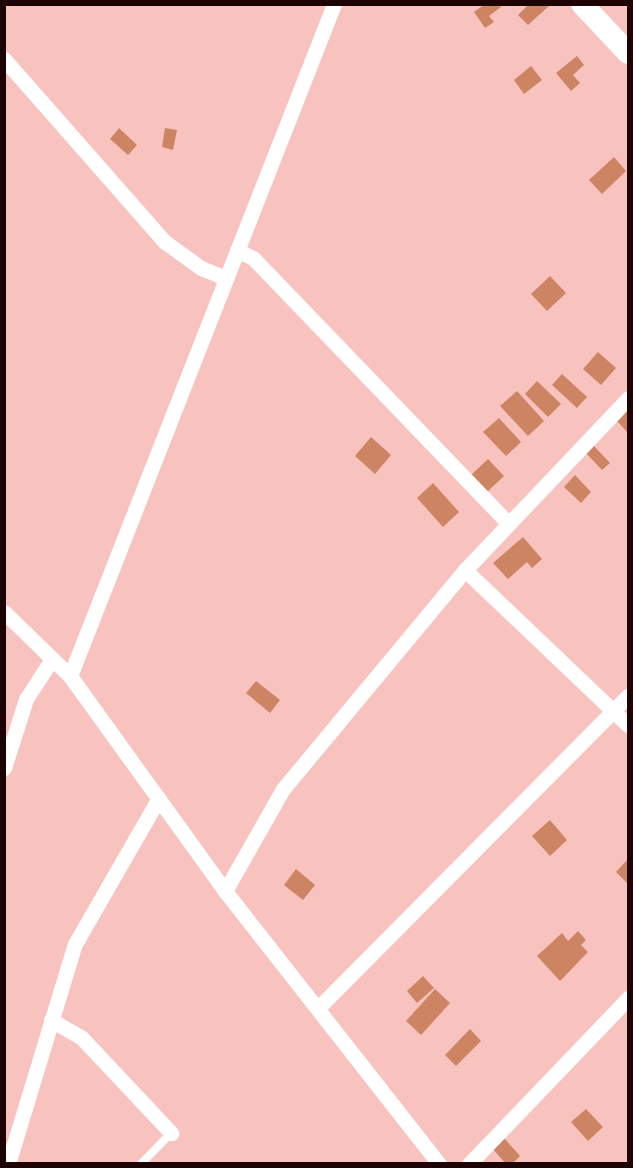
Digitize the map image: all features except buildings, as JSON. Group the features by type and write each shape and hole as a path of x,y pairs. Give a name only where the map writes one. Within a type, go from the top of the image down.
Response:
{"street":[{"path":"70,676 334,4"},
{"path":"582,4 628,53"},
{"path":"4,59 165,242 201,268 226,278"},
{"path":"237,250 253,258 509,524"},
{"path":"225,891 283,789 465,570 628,398"},
{"path":"465,570 628,725"},
{"path":"4,612 70,676 225,891 440,1164"},
{"path":"4,768 26,699 52,658"},
{"path":"318,1008 628,696"},
{"path":"8,1164 75,944 159,798"},
{"path":"469,1164 628,998"},
{"path":"51,1020 81,1037 171,1133"}],"lane":[{"path":"141,1164 171,1133"}]}
